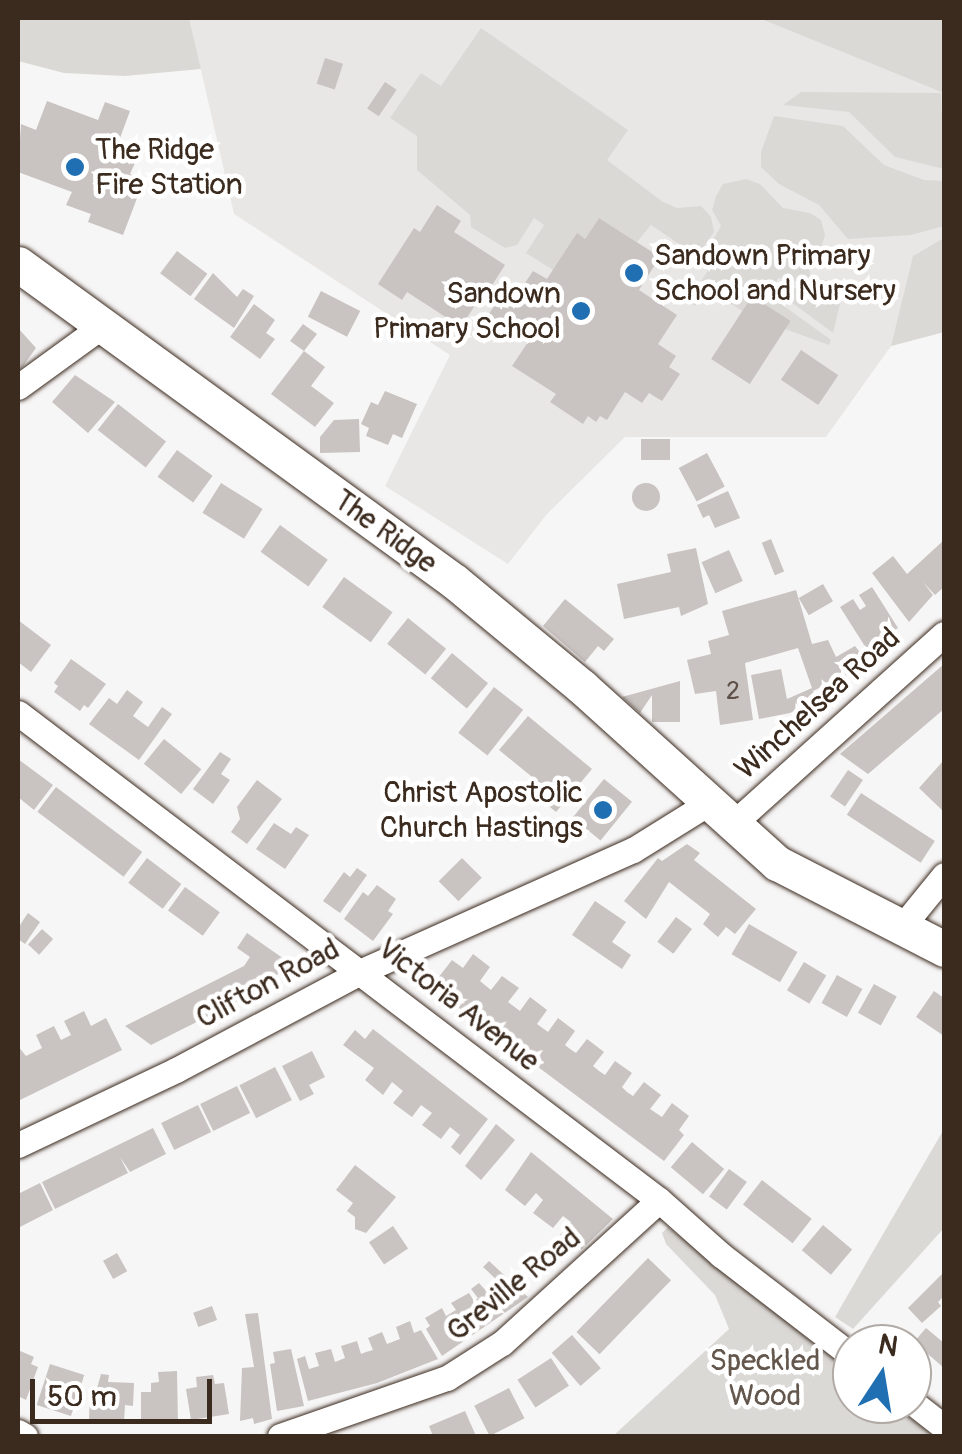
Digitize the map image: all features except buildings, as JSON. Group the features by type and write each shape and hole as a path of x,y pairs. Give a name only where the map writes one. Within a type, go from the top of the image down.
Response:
{"main road":[{"name":"The Ridge","path":"18,264 455,582 582,687 777,863 944,949"}],"street":[{"path":"18,388 102,326"},
{"name":"Winchelsea Road","path":"722,812 944,634"},
{"name":"Victoria Avenue","path":"18,713 362,971 659,1200 721,1255 832,1341"},
{"name":"Clifton Road","path":"18,1145 176,1070 362,971 722,812"},
{"path":"902,928 944,875"},
{"name":"Greville Road","path":"280,1436 446,1378 488,1352 548,1305 659,1200"},
{"path":"18,1432 25,1436"}],"shaded area":[{"name":"Sandown Primary School and Nursery","path":"189,18 944,18 944,332 891,346 826,437 625,437 547,514 508,564 385,486 450,355 234,214"}],"green space":[{"path":"18,18 189,18 201,69 125,76 64,73 18,61"},
{"path":"759,18 944,18 944,93"},
{"path":"481,28 628,130 607,160 663,202 677,208 701,206 711,217 714,232 697,256 651,225 637,242 599,218 585,239 577,234 553,270 526,253 544,225 534,218 517,245 505,248 471,227 470,215 417,170 417,136 390,118 421,73 441,86"},
{"path":"801,92 941,93 944,169 895,157 849,112 783,105"},
{"path":"774,116 843,126 884,165 924,180 944,181 944,226 911,235 848,239 819,205 779,184 761,167 761,152"},
{"path":"746,179 760,184 783,208 810,213 821,220 825,235 820,251 827,257 809,265 810,276 842,284 842,289 778,278 770,296 831,340 829,345 785,329 752,296 742,311 708,288 695,306 689,302 708,270 700,262 721,226 712,210 716,196 723,184"},
{"path":"944,238 944,332 891,346 913,256"},
{"path":"781,286 842,296 833,333 779,293"},
{"path":"944,1129 944,1228 858,1324 846,1324 835,1317"},
{"name":"Speckled Wood","path":"668,1227 832,1356 832,1424 918,1424 934,1436 613,1436 729,1329 715,1295 666,1244 662,1233"}],"place":[{"name":"The Ridge Fire Station","path":"75,167"},
{"name":"Sandown Primary School and Nursery","path":"634,273"},
{"name":"Sandown Primary School","path":"581,311"},
{"name":"Christ Apostolic Church Hastings","path":"603,810"}]}
